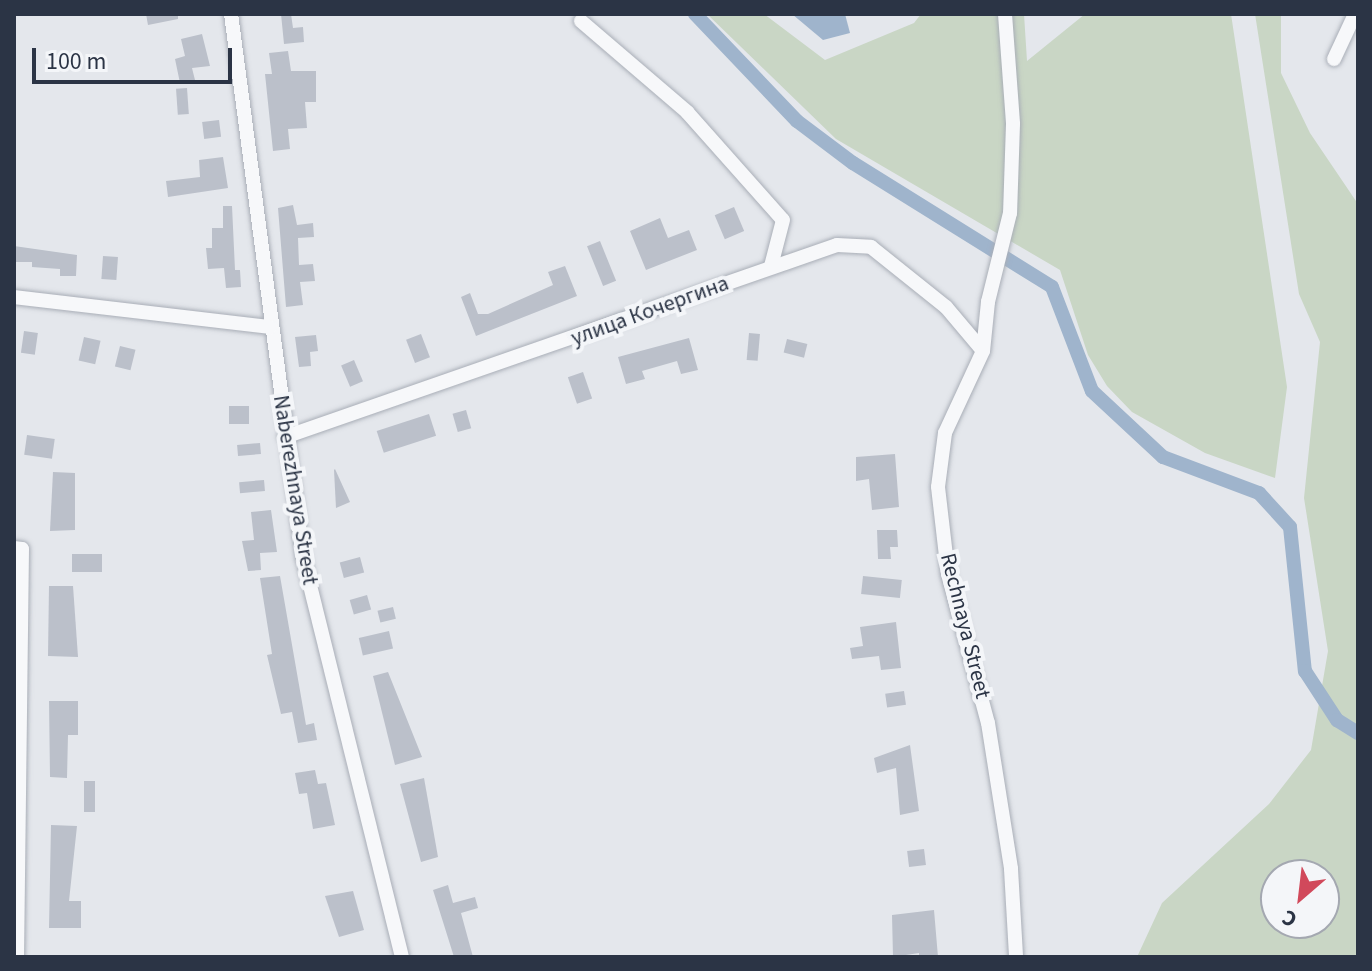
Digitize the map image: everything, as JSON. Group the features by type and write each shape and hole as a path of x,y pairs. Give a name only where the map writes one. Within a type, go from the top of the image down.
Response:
{"street":[{"name":"Naberezhnaya Street","path":"231,14 285,437 316,613 402,957"},
{"name":"Rechnaya Street","path":"1005,14 1013,124 1005,244 988,302 983,351 945,433 938,487 948,574 988,723 1011,869 1016,957"},
{"path":"1334,59 1355,14"},
{"path":"581,21 687,112 783,220 771,266"},
{"name":"улица Кочергина","path":"285,437 425,385 572,340 771,266 837,245 871,247 946,307 983,351"},
{"path":"14,297 270,327"},
{"path":"17,957 18,548"}],"green space":[{"path":"707,14 764,14 825,60 914,23 921,14 1024,14 1027,61 1085,14 1231,14 1287,387 1275,478 1205,453 1132,412 1107,386 1088,355 1060,270 836,139"},
{"path":"1255,14 1281,14 1281,73 1310,133 1358,204 1358,957 1137,957 1162,903 1269,804 1311,750 1328,651 1304,498 1320,342 1299,294"}],"water":[{"path":"792,14 845,14 850,33 823,40"}],"building":[{"path":"146,14 178,14 178,19 148,25"},
{"path":"281,14 291,14 293,28 303,27 304,42 284,44"},
{"path":"202,34 210,66 192,68 195,80 180,83 175,59 185,56 181,39"},
{"path":"288,51 291,71 316,71 316,102 305,102 307,128 288,129 290,149 273,151 265,74 272,74 269,53"},
{"path":"187,88 189,114 178,115 176,89"},
{"path":"219,120 221,137 204,139 202,122"},
{"path":"223,157 228,188 168,197 166,181 200,177 199,160"},
{"path":"293,205 297,225 313,223 314,237 298,238 299,265 313,264 315,281 300,282 303,305 286,307 278,208"},
{"path":"223,206 232,206 235,270 240,270 241,287 226,288 224,268 208,269 206,248 212,248 212,228 223,228"},
{"path":"734,207 744,231 725,239 715,215"},
{"path":"660,218 668,238 689,230 697,250 646,270 630,231"},
{"path":"600,241 616,281 603,286 587,246"},
{"path":"14,246 77,255 76,276 60,276 60,269 32,267 32,262 14,262"},
{"path":"103,256 118,257 116,280 101,279"},
{"path":"565,266 577,296 476,336 461,297 470,293 478,314 488,314 553,285 548,272"},
{"path":"24,331 38,333 35,355 21,353"},
{"path":"749,333 760,334 758,361 747,360"},
{"path":"421,334 430,357 415,363 406,340"},
{"path":"316,335 318,351 310,352 311,366 299,367 295,337"},
{"path":"84,337 101,341 95,364 79,360"},
{"path":"689,338 698,370 681,374 677,361 642,371 645,379 626,384 618,357"},
{"path":"787,339 807,344 804,358 784,353"},
{"path":"120,346 136,350 130,370 115,366"},
{"path":"354,360 363,381 350,387 341,365"},
{"path":"583,372 592,398 577,404 568,377"},
{"path":"229,406 249,406 249,424 229,424"},
{"path":"466,410 471,428 458,432 453,414"},
{"path":"429,414 436,436 384,453 377,431"},
{"path":"27,435 55,439 52,459 24,455"},
{"path":"260,443 261,454 238,456 237,445"},
{"path":"895,454 899,507 872,510 869,479 856,481 856,457"},
{"path":"334,470 350,502 336,508"},
{"path":"53,472 75,473 75,530 50,531"},
{"path":"264,480 265,491 240,493 239,482"},
{"path":"271,510 277,552 260,553 261,570 248,571 242,541 254,540 251,512"},
{"path":"877,530 897,530 898,547 890,547 891,559 878,559"},
{"path":"72,554 102,554 102,572 72,572"},
{"path":"360,557 364,572 344,578 340,562"},
{"path":"280,576 306,725 314,723 317,740 298,743 292,712 281,714 267,655 272,654 260,578"},
{"path":"863,576 902,580 900,598 861,594"},
{"path":"49,586 73,586 78,657 48,656"},
{"path":"367,595 371,609 354,614 350,600"},
{"path":"393,607 396,619 380,623 377,611"},
{"path":"896,622 901,668 881,670 879,656 852,659 850,648 863,646 860,627"},
{"path":"389,631 393,649 363,656 359,638"},
{"path":"388,672 422,757 395,765 373,676"},
{"path":"904,691 906,705 887,708 885,694"},
{"path":"49,701 78,701 78,735 68,735 67,778 50,777"},
{"path":"910,745 919,811 900,815 896,768 877,773 874,758"},
{"path":"315,770 318,784 326,783 335,825 313,829 307,793 299,794 295,773"},
{"path":"424,778 438,857 421,862 400,784"},
{"path":"84,781 95,781 95,812 84,812"},
{"path":"51,825 77,826 69,901 81,901 81,928 49,928"},
{"path":"924,849 926,865 909,867 907,851"},
{"path":"448,885 453,903 475,897 478,908 461,913 473,957 454,957 433,890"},
{"path":"353,891 364,930 339,937 325,896"},
{"path":"934,910 938,957 919,957 919,953 893,957 892,915"}],"waterway":[{"path":"695,14 797,121 853,163 1052,287 1092,391 1163,457 1259,493 1290,527 1305,671 1337,720 1358,733"}]}
